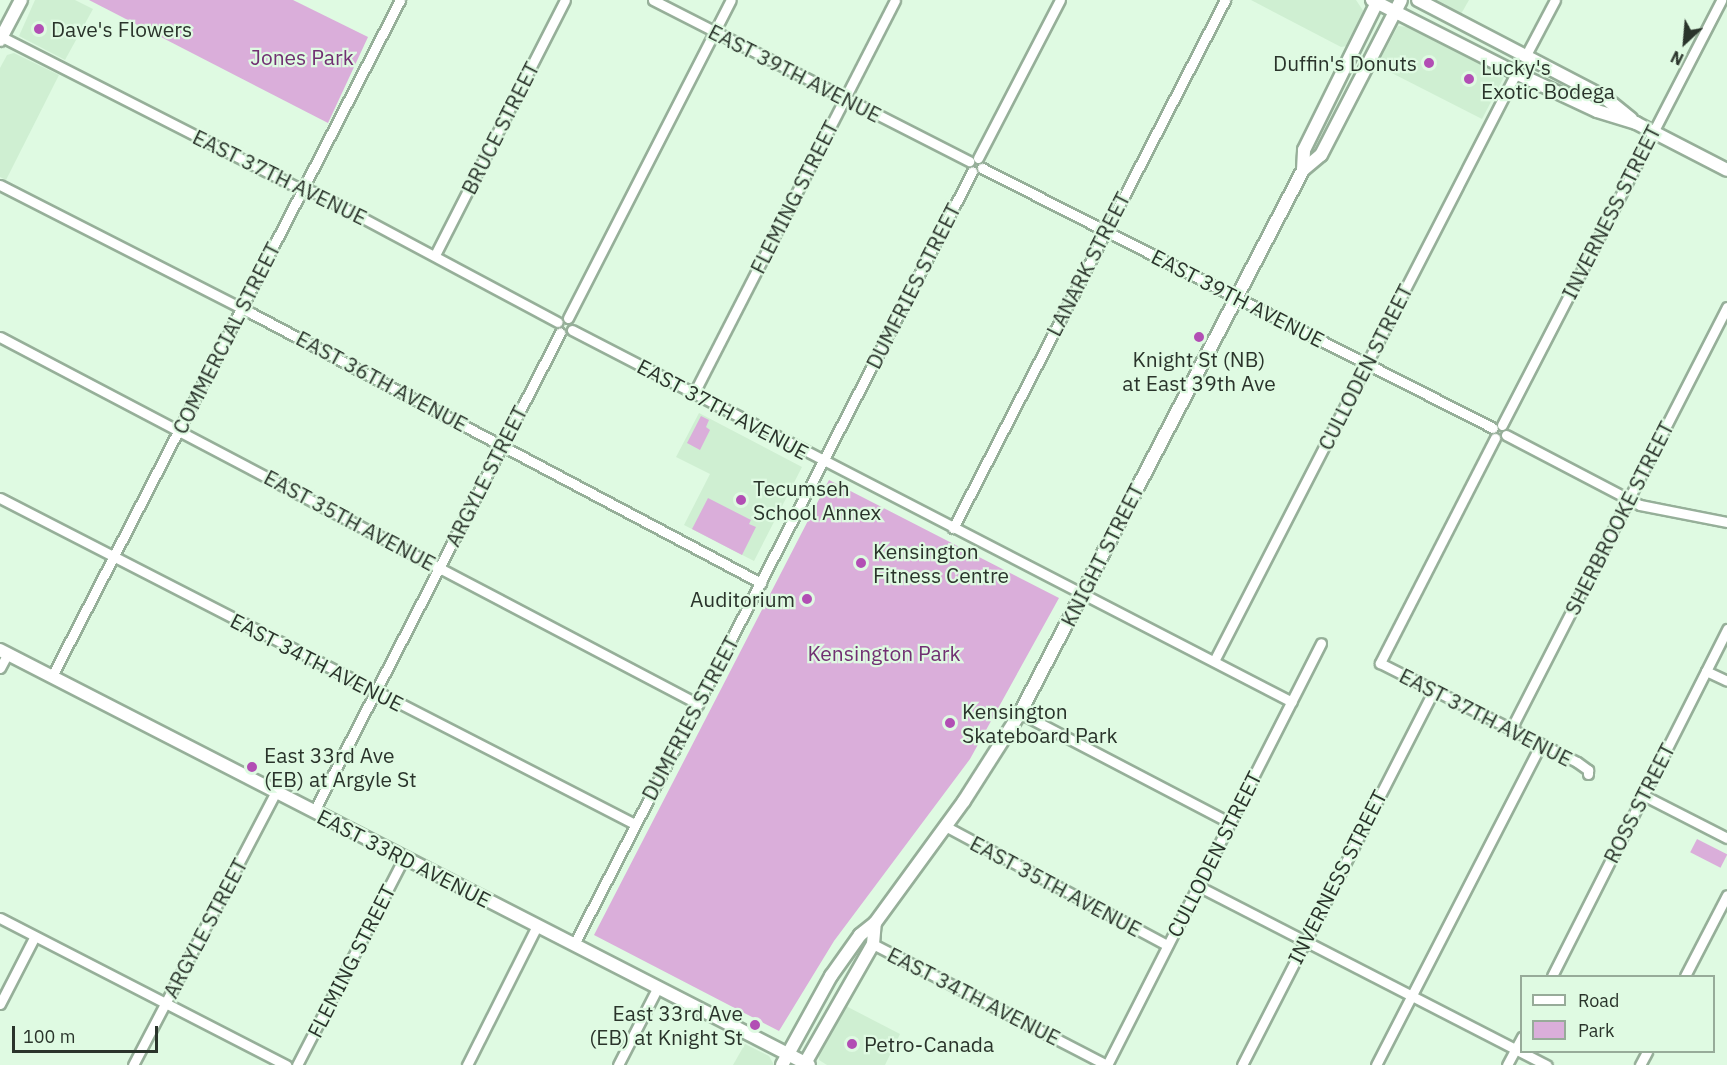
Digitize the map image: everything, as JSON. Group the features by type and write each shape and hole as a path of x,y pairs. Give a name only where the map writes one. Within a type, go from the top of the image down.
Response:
{"main road":[{"path":"1,38 21,0"},
{"path":"1418,0 1604,97 1636,123"},
{"path":"1376,1 1398,6 1516,73 1597,111 1636,123 1727,170"},
{"name":"KNIGHT STREET","path":"1303,170 1305,150 1376,1"},
{"name":"KNIGHT STREET","path":"785,1059 831,976 860,935 875,923 945,826 1020,713 1303,170 1320,155 1398,6"},
{"name":"EAST 33RD AVENUE","path":"4,652 658,987 785,1059 806,1064"},
{"path":"806,1064 873,944 875,923"}],"street":[{"name":"COMMERCIAL STREET","path":"52,676 400,0"},
{"name":"BRUCE STREET","path":"435,255 565,0"},
{"name":"EAST 39TH AVENUE","path":"653,0 1367,364 1497,426"},
{"path":"567,318 572,330 560,333 557,322 567,318 731,0"},
{"name":"FLEMING STREET","path":"694,393 895,0"},
{"path":"976,163 1060,0"},
{"name":"LANARK STREET","path":"953,528 1225,0"},
{"path":"1526,55 1554,0"},
{"name":"INVERNESS STREET","path":"1497,426 1721,0"},
{"name":"EAST 37TH AVENUE","path":"1,38 435,255 557,322"},
{"name":"CULLODEN STREET","path":"1214,661 1516,73"},
{"name":"DUMFRIES STREET","path":"574,944 976,163"},
{"name":"EAST 36TH AVENUE","path":"0,185 242,308 761,583"},
{"name":"SHERBROOKE STREET","path":"1510,729 1727,307"},
{"name":"EAST 37TH AVENUE","path":"572,330 823,462 1292,702"},
{"name":"ARGYLE STREET","path":"314,811 560,333"},
{"name":"EAST 35TH AVENUE","path":"0,337 179,429 698,704"},
{"path":"1497,426 1496,438 1506,435"},
{"path":"1497,426 1506,435 1629,500 1727,522"},
{"name":"EAST 37TH AVENUE","path":"1496,438 1380,663 1541,744 1588,770 1588,774"},
{"name":"EAST 34TH AVENUE","path":"0,498 635,824"},
{"name":"ROSS STREET","path":"1553,975 1727,629"},
{"name":"CULLODEN STREET","path":"1106,1065 1321,643"},
{"path":"0,668 4,652"},
{"path":"1706,670 1727,681"},
{"name":"INVERNESS STREET","path":"1242,1065 1434,689"},
{"path":"1020,713 1230,823"},
{"path":"1376,1065 1541,744"},
{"name":"ARGYLE STREET","path":"133,1065 276,792"},
{"path":"1643,795 1727,838"},
{"name":"EAST 35TH AVENUE","path":"945,826 1167,945"},
{"name":"FLEMING STREET","path":"297,1065 404,858"},
{"path":"1198,886 1520,1052"},
{"path":"1686,975 1727,895"},
{"path":"0,918 286,1065"},
{"path":"466,1065 537,926"},
{"path":"0,1004 35,936"},
{"name":"EAST 34TH AVENUE","path":"873,944 1106,1065"},
{"path":"618,1065 658,987"},
{"path":"1507,1065 1520,1039"},
{"path":"1523,1053 1547,1065"}],"shaded area":[{"path":"35,0 75,0 93,9 65,60 19,36"},
{"path":"1251,0 1356,0 1364,12 1347,46 1341,47"},
{"path":"1433,0 1469,0 1461,14"},
{"path":"1398,26 1409,27 1505,75 1482,119 1380,67 1378,63"},
{"path":"14,53 59,75 6,180 0,177 0,68 7,55"},
{"name":"Tecumseh School Annex","path":"699,413 802,467 754,561 684,525 710,474 676,457"},
{"path":"844,1005 900,1034 885,1065 827,1065 819,1060 819,1052"},
{"path":"745,1044 769,1056 774,1065 733,1065"}],"green space":[{"name":"Jones Park","path":"89,0 293,0 368,37 328,123"},
{"path":"701,416 709,420 706,427 710,430 700,450 687,443"},
{"name":"Kensington Park","path":"829,480 1059,598 970,759 834,941 779,1031 594,935"},
{"path":"708,498 751,520 749,524 756,527 742,555 692,529"},
{"path":"1697,839 1727,854 1720,868 1690,852"}],"place":[{"name":"Dave's Flowers","path":"39,29"},
{"name":"Duffin's Donuts","path":"1429,63"},
{"name":"Lucky's Exotic Bodega","path":"1469,79"},
{"name":"Knight St (NB) at East 39th Ave","path":"1199,337"},
{"name":"Tecumseh School Annex","path":"741,500"},
{"name":"Kensington Fitness Centre","path":"861,563"},
{"name":"Auditorium","path":"807,599"},
{"name":"Kensington Skateboard Park","path":"950,723"},
{"name":"East 33rd Ave (EB) at Argyle St","path":"252,767"},
{"name":"East 33rd Ave (EB) at Knight St","path":"755,1025"},
{"name":"Petro-Canada","path":"852,1044"}]}
